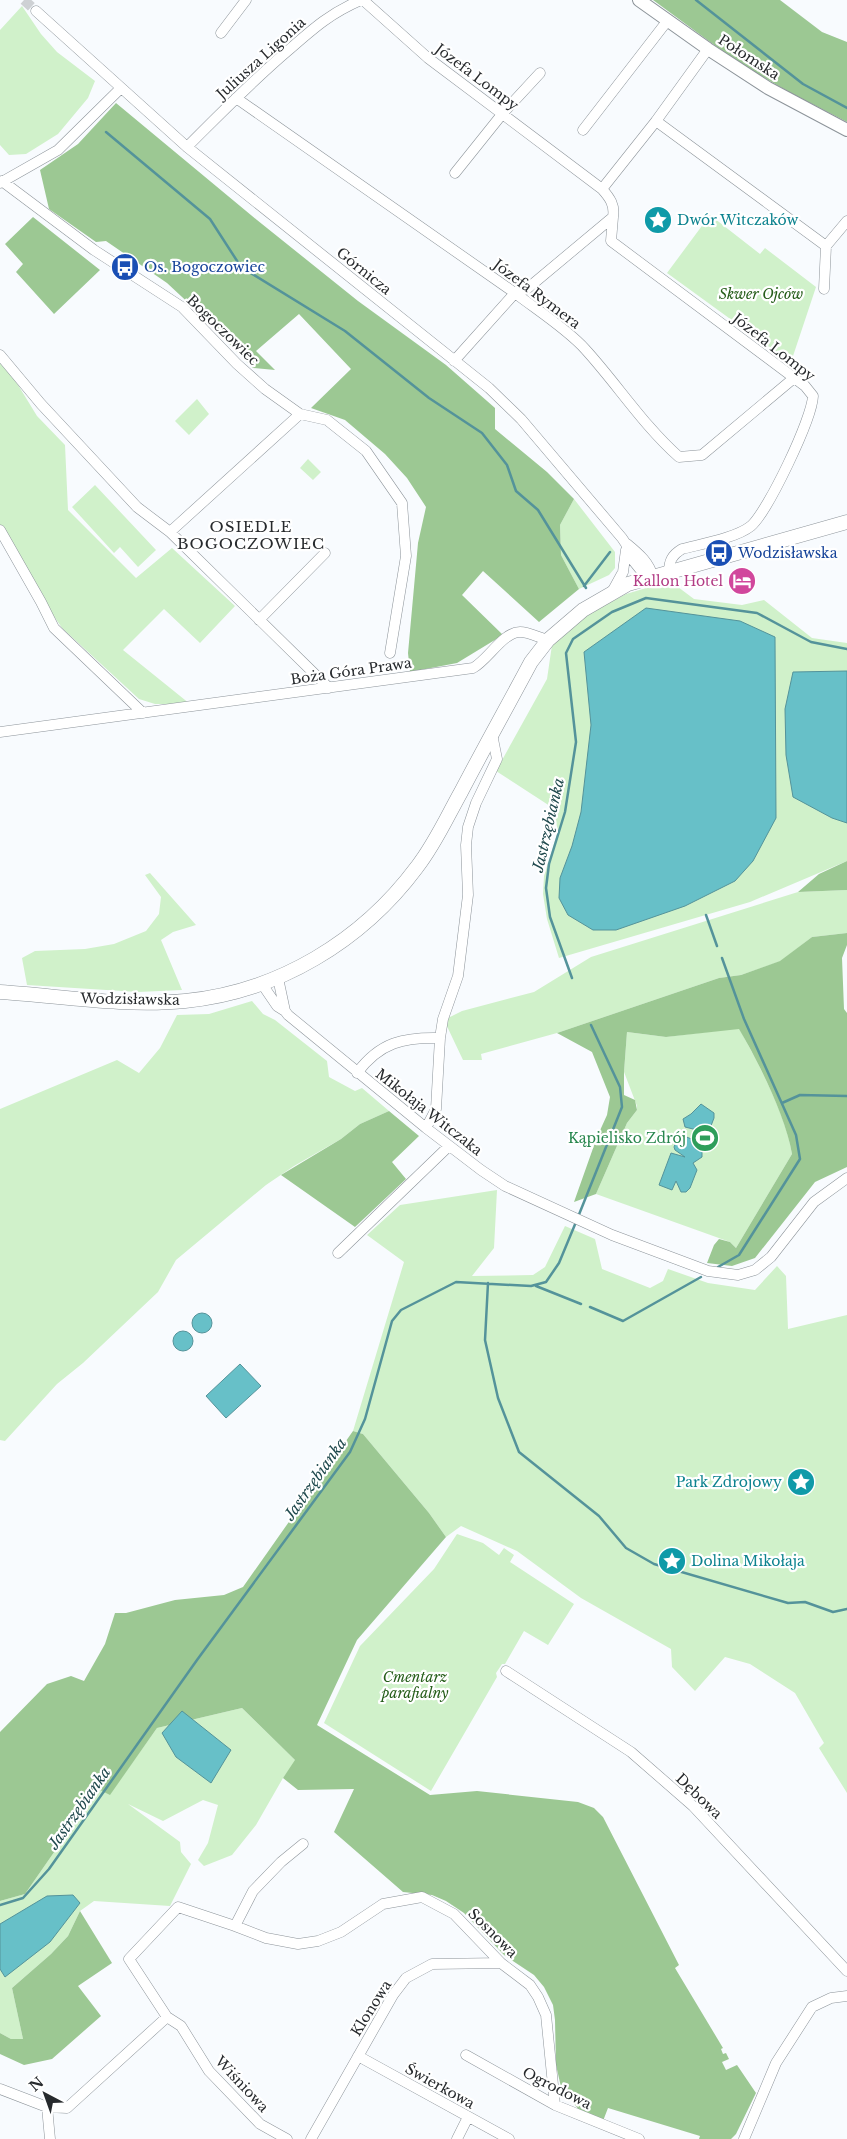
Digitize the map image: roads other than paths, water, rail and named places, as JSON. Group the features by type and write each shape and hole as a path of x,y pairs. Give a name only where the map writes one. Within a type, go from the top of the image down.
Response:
{"main road":[{"name":"Wodzisławska","path":"0,992 147,1002 186,1001 262,984 313,960 369,920 418,866 531,662 548,640 583,610 612,592 650,577 844,522"}],"street":[{"path":"221,33 246,0"},
{"name":"Juliusza Ligonia","path":"188,147 264,70 339,9 362,0"},
{"name":"Józefa Lompy","path":"362,0 428,58 602,189"},
{"name":"Połomska","path":"639,0 708,49 768,88 847,130"},
{"name":"Górnicza","path":"36,11 188,147 489,388 521,419 626,544 631,558 650,577"},
{"path":"583,130 668,20"},
{"path":"454,361 515,293 528,288 613,218 614,210 610,199 602,189 656,121 708,49"},
{"path":"455,174 503,113 540,73"},
{"name":"Bogoczowiec","path":"121,88 58,150 1,182 94,250 182,306 237,364 265,389 300,414 327,420 366,451 402,503 406,556 390,654"},
{"name":"Józefa Rymera","path":"236,98 515,293 583,347 649,426 679,457 702,455 794,378"},
{"path":"656,121 826,246"},
{"name":"Józefa Lompy","path":"613,218 611,241 805,386 813,396 812,405 795,448 760,516 739,533 682,549 674,554 669,563 669,572"},
{"path":"824,289 826,246 847,221"},
{"path":"0,355 41,404 137,506 170,532 329,688"},
{"path":"170,532 300,414"},
{"path":"0,530 54,628 143,713"},
{"path":"612,592 623,572 626,544"},
{"path":"259,620 325,553"},
{"name":"Boża Góra Prawa","path":"0,732 473,668 482,663 504,639 520,632 548,640"},
{"path":"426,1128 436,1109 440,1038 443,1019 458,976 468,895 466,845 468,827 476,803 497,759 492,734"},
{"path":"278,978 285,1011"},
{"name":"Mikołaja Witczaka","path":"262,984 277,1006 285,1011 288,1016 426,1128 505,1186 585,1224 708,1272 728,1276 747,1274 763,1265 814,1202 847,1178"},
{"path":"358,1073 364,1064 377,1052 395,1042 406,1039 440,1038"},
{"path":"338,1254 449,1146"},
{"name":"Dębowa","path":"506,1671 631,1752 693,1806 847,1971"},
{"path":"235,1926 253,1891 281,1862 303,1844"},
{"name":"Sosnowa","path":"167,2016 129,1959 178,1907 266,1938 298,1944 318,1940 341,1932 383,1904 422,1897 454,1914 501,1963 530,1985 546,2015 555,2104"},
{"name":"Klonowa","path":"311,2139 393,1995 406,1978 432,1964 501,1963"},
{"path":"743,2138 776,2062 812,2007 831,1998 847,1996"},
{"path":"0,2089 47,2106 67,2108 167,2016"},
{"name":"Wiśniowa","path":"167,2016 181,2026 209,2071 260,2124 287,2139"},
{"name":"Ogrodowa","path":"466,2055 555,2104 639,2139"},
{"name":"Świerkowa","path":"358,2056 509,2139"},
{"path":"47,2106 50,2139"},
{"path":"457,2139 468,2117"}],"water":[{"path":"646,608 740,621 775,637 776,818 753,861 735,881 685,906 616,930 593,930 568,915 559,898 560,878 572,846 581,812 591,725 584,652"},
{"path":"847,671 847,823 832,818 793,797 786,755 785,709 793,672"},
{"path":"701,1104 714,1113 714,1118 702,1149 702,1157 693,1163 697,1170 690,1188 686,1192 681,1192 676,1181 672,1190 659,1185 671,1153 685,1157 675,1150 674,1147 679,1134 694,1140 697,1136 697,1130 685,1127 683,1119"},
{"path":"202,1313 209,1316 212,1323 209,1330 202,1333 195,1330 192,1323 195,1316"},
{"path":"183,1331 190,1334 193,1341 190,1348 183,1351 176,1348 173,1341 176,1334"},
{"path":"240,1364 261,1386 226,1418 206,1396"},
{"path":"182,1711 231,1750 211,1783 176,1757 162,1733"},
{"path":"73,1895 80,1903 50,1942 5,1977 0,1969 0,1924 47,1896"}],"waterway":[{"path":"696,0 803,84 847,108"},
{"path":"106,132 210,219 241,267 345,331 429,398 482,433 507,465 516,491 538,510 586,588"},
{"path":"584,586 610,552"},
{"name":"Jastrzębianka","path":"572,978 550,917 546,888 549,864 565,812 576,742 566,653 573,639 612,612 646,598 757,613 811,642 847,649"},
{"path":"706,915 717,946"},
{"path":"718,1267 739,1255 800,1159 796,1135 744,1019 722,958"},
{"name":"Jastrzębianka","path":"578,1217 622,1107 620,1087 591,1025"},
{"path":"782,1103 800,1095 847,1096"},
{"name":"Jastrzębianka","path":"0,1905 23,1898 49,1869 197,1660 350,1452 365,1419 392,1321 401,1310 456,1282 531,1286 546,1282 559,1263 576,1222"},
{"path":"590,1307 623,1321 701,1277"},
{"path":"488,1283 485,1340 498,1398 519,1452 599,1516 626,1548 654,1564 788,1603 805,1602 833,1612 847,1609"},
{"path":"536,1286 581,1304"}],"tunnel":[{"path":"24,0 36,11"}],"place":[{"name":"Dwór Witczaków","path":"658,220"},
{"name":"Os. Bogoczowiec","path":"125,267"},
{"name":"Wodzisławska","path":"719,553"},
{"name":"Kallon Hotel","path":"742,581"},
{"name":"Kąpielisko Zdrój","path":"705,1138"},
{"name":"Park Zdrojowy","path":"801,1482"},
{"name":"Dolina Mikołaja","path":"672,1561"}],"district":[{"name":"OSIEDLE BOGOCZOWIEC","path":"251,534"}],"park label":[{"name":"Skwer Ojców","path":"761,294"},
{"name":"Cmentarz parafialny","path":"415,1685"}]}
